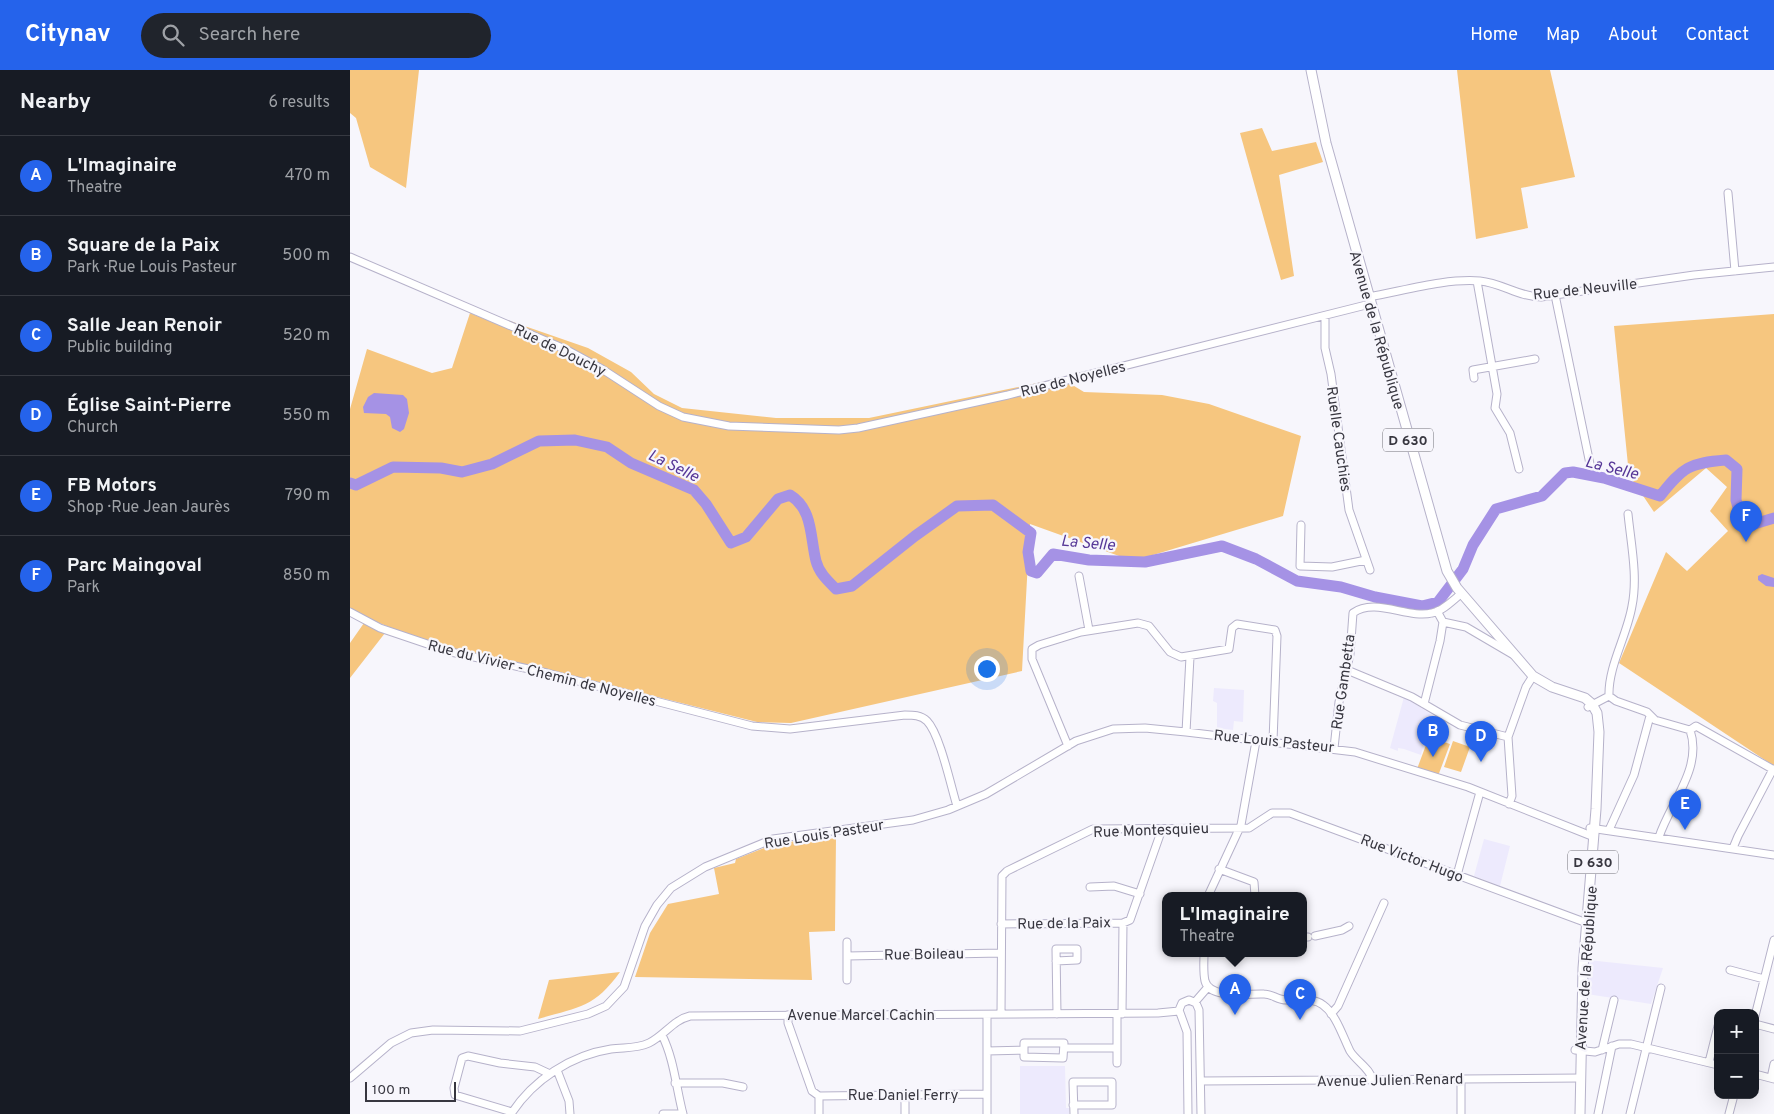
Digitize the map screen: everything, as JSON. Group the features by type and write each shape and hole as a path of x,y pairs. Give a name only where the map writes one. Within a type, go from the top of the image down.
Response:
{"main road":[{"name":"Avenue de la République","path":"1311,70 1323,134 1448,574 1460,591 1533,676 1543,683 1584,698 1596,710 1599,726 1577,1050 1575,1114"},
{"name":"Avenue de la République","path":"1577,1078 1580,1114"}],"street":[{"path":"1728,194 1735,271"},
{"name":"Rue de Douchy","path":"350,257 574,353 659,406 677,415 716,425 771,428"},
{"name":"Rue de Neuville","path":"1369,300 1477,281 1527,296 1555,295 1774,267"},
{"path":"1477,281 1498,394 1494,408 1511,435 1519,469"},
{"path":"1555,295 1590,464"},
{"name":"Rue de Noyelles","path":"771,428 839,430 858,428 1016,393 1325,316 1369,300"},
{"name":"Ruelle Cauchies","path":"1325,316 1325,351 1330,374 1349,510 1370,570"},
{"path":"1474,378 1473,370 1535,359"},
{"path":"1609,696 1611,679 1630,617 1634,595 1628,514"},
{"path":"1301,525 1300,566 1332,567 1366,560"},
{"path":"1079,576 1089,630"},
{"path":"1424,704 1439,646 1443,622 1437,611 1460,591"},
{"name":"Rue Gambetta","path":"1334,748 1352,617 1357,610 1372,608 1420,614 1437,611"},
{"name":"Rue du Vivier - Chemin de Noyelles","path":"350,612 380,628 451,652 547,673 738,723 784,729 914,715 926,720 933,732 957,806"},
{"name":"Avenue de la République","path":"1443,622 1466,627 1514,654"},
{"path":"1068,746 1035,668 1031,651 1039,645 1089,630 1125,624 1144,624 1153,630 1172,654 1181,657 1230,649 1234,625 1269,627 1275,630 1277,634 1273,741"},
{"path":"1186,732 1190,657"},
{"path":"1346,670 1424,704 1460,725 1508,737"},
{"path":"1509,804 1512,792 1508,737 1526,687 1533,676"},
{"path":"1590,706 1609,696"},
{"path":"1609,696 1616,701 1647,712 1658,722 1690,730 1696,726 1774,770 1733,848"},
{"path":"1609,830 1634,775 1650,716"},
{"name":"Rue Louis Pasteur","path":"350,1078 392,1043 410,1033 433,1030 504,1033 526,1030 598,1010 618,995 630,975 643,932 654,909 671,888 694,872 769,840 913,820 957,806 986,794 1092,734 1113,729 1146,728 1334,748 1366,754 1592,832 1609,830 1774,855"},
{"path":"1659,837 1690,770 1693,751 1690,730"},
{"path":"1210,892 1240,828 1256,741"},
{"path":"1457,875 1480,792"},
{"name":"Rue Victor Hugo","path":"1240,828 1254,827 1272,813 1294,814 1585,922"},
{"name":"Rue Montesquieu","path":"1001,1014 1000,881 1007,871 1090,830 1240,828"},
{"name":"Rue de la Paix","path":"1001,924 1123,922 1131,918 1162,829"},
{"path":"1219,870 1254,882 1255,892"},
{"path":"1090,886 1114,886 1140,894"},
{"path":"1331,1014 1338,1006 1384,903"},
{"path":"1118,1063 1117,1048 1123,922"},
{"path":"1309,936 1342,930 1349,926"},
{"path":"1757,1009 1774,940"},
{"path":"847,942 847,980"},
{"name":"Rue Boileau","path":"847,956 1001,953"},
{"path":"1204,957 1204,980 1208,987 1222,993 1267,994 1282,1000 1317,1002 1325,1006 1352,1054 1369,1071 1373,1081"},
{"path":"1056,960 1057,1014"},
{"path":"1730,970 1764,979"},
{"path":"1195,1002 1208,987"},
{"path":"1630,1114 1661,988"},
{"name":"Avenue de la République","path":"1602,1050 1614,1000"},
{"path":"1188,1114 1187,1032 1181,1015 1181,1006 1185,1001 1195,1002"},
{"path":"1195,1002 1198,1007 1201,1029 1201,1114"},
{"path":"1181,1015 1192,1020 1198,1013"},
{"path":"788,1015 788,1023 812,1091 818,1096 819,1114"},
{"path":"986,1015 987,1114"},
{"name":"Avenue Marcel Cachin","path":"512,1113 527,1093 557,1070 585,1056 646,1044 662,1035 680,1020 690,1016 1181,1015"},
{"path":"1759,1025 1774,1029"},
{"path":"662,1035 672,1057 675,1083 683,1114 663,1114"},
{"path":"1709,1062 1714,1042"},
{"path":"1024,1043 1064,1043 1064,1058 1024,1057 1024,1050 1024,1043"},
{"path":"1577,1050 1602,1050 1612,1046 1631,1044 1714,1064"},
{"path":"1598,1114 1612,1046"},
{"path":"1064,1048 1117,1048"},
{"path":"987,1051 1024,1050"},
{"path":"512,1113 455,1095 454,1088 462,1058 468,1056 504,1064 535,1067 550,1074"},
{"path":"1759,1075 1772,1078 1774,1064"},
{"path":"557,1070 569,1101 570,1114"},
{"name":"Avenue Julien Renard","path":"1201,1081 1577,1078"},
{"path":"1461,1079 1461,1114"},
{"path":"1074,1105 1112,1105 1112,1082 1074,1082 1074,1105 1074,1114"},
{"path":"675,1083 727,1083 743,1088"},
{"name":"Rue Daniel Ferry","path":"818,1096 987,1094"},
{"path":"905,1095 905,1114"},
{"path":"1729,1114 1733,1099"}],"shaded area":[{"path":"350,70 419,70 406,188 370,167 356,118 350,113"},
{"path":"1457,70 1550,70 1575,177 1521,188 1528,228 1476,239"},
{"path":"1262,128 1272,151 1316,142 1323,162 1279,175 1294,276 1281,280 1240,133"},
{"path":"470,313 504,327 507,320 588,348 631,372 654,394 682,408 776,418 869,418 1061,378 1084,392 1162,395 1209,404 1301,436 1283,516 1133,561 1030,524 1022,671 791,723 757,722 546,669 494,660 465,658 350,611 350,409 367,349 432,373 452,368"},
{"path":"1774,314 1774,766 1619,663 1666,552 1687,571 1728,531 1710,511 1727,487 1706,468 1654,512 1629,475 1614,326"},
{"path":"374,393 403,395 407,399 409,413 404,429 400,432 392,428 390,417 386,414 364,413 363,407 368,397"},
{"path":"1762,574 1774,578 1774,587 1766,586 1758,580 1758,576"},
{"path":"364,623 385,633 350,678 350,643"},
{"path":"1214,688 1244,690 1243,722 1234,721 1233,730 1217,728 1217,703 1213,701"},
{"path":"1404,697 1434,716 1425,738 1421,755 1404,749 1398,748 1398,751 1390,748"},
{"path":"1429,737 1450,744 1438,776 1417,769"},
{"path":"1453,741 1470,747 1461,772 1444,767"},
{"path":"836,838 835,931 809,932 812,980 635,977 650,933 668,904 719,894 714,868 735,863 736,859 769,846 805,839 805,842"},
{"path":"1484,839 1510,846 1500,886 1474,876"},
{"path":"1588,960 1663,968 1651,1004 1587,994"},
{"path":"620,972 611,984 593,1000 575,1008 538,1019 549,980"},
{"path":"1020,1066 1065,1066 1066,1108 1069,1108 1069,1114 1020,1114"}],"waterway":[{"name":"La Selle","path":"350,483 356,485 393,467 441,468 462,472 492,464 539,441 575,440 607,447 631,463 694,490 706,504 731,543 746,537 778,499 790,495 803,508 807,516 819,569 836,589 852,586 915,536 957,506 993,505 1031,533 1028,552 1031,571 1037,573 1053,554 1089,560 1145,562 1222,546 1256,559 1297,581 1341,587 1375,597 1422,606 1438,602 1463,569 1473,545 1496,509 1542,496 1565,473 1573,472 1604,478 1660,496 1688,468 1703,463 1726,460 1737,469 1736,500 1740,515 1754,524 1774,518"}],"place":[{"name":"Parc Maingoval","path":"1746,542"},
{"name":"Square de la Paix","path":"1433,757"},
{"name":"Église Saint-Pierre","path":"1481,762"},
{"name":"FB Motors","path":"1685,830"},
{"name":"L'Imaginaire","path":"1235,1015"},
{"name":"Salle Jean Renoir","path":"1300,1020"}]}
